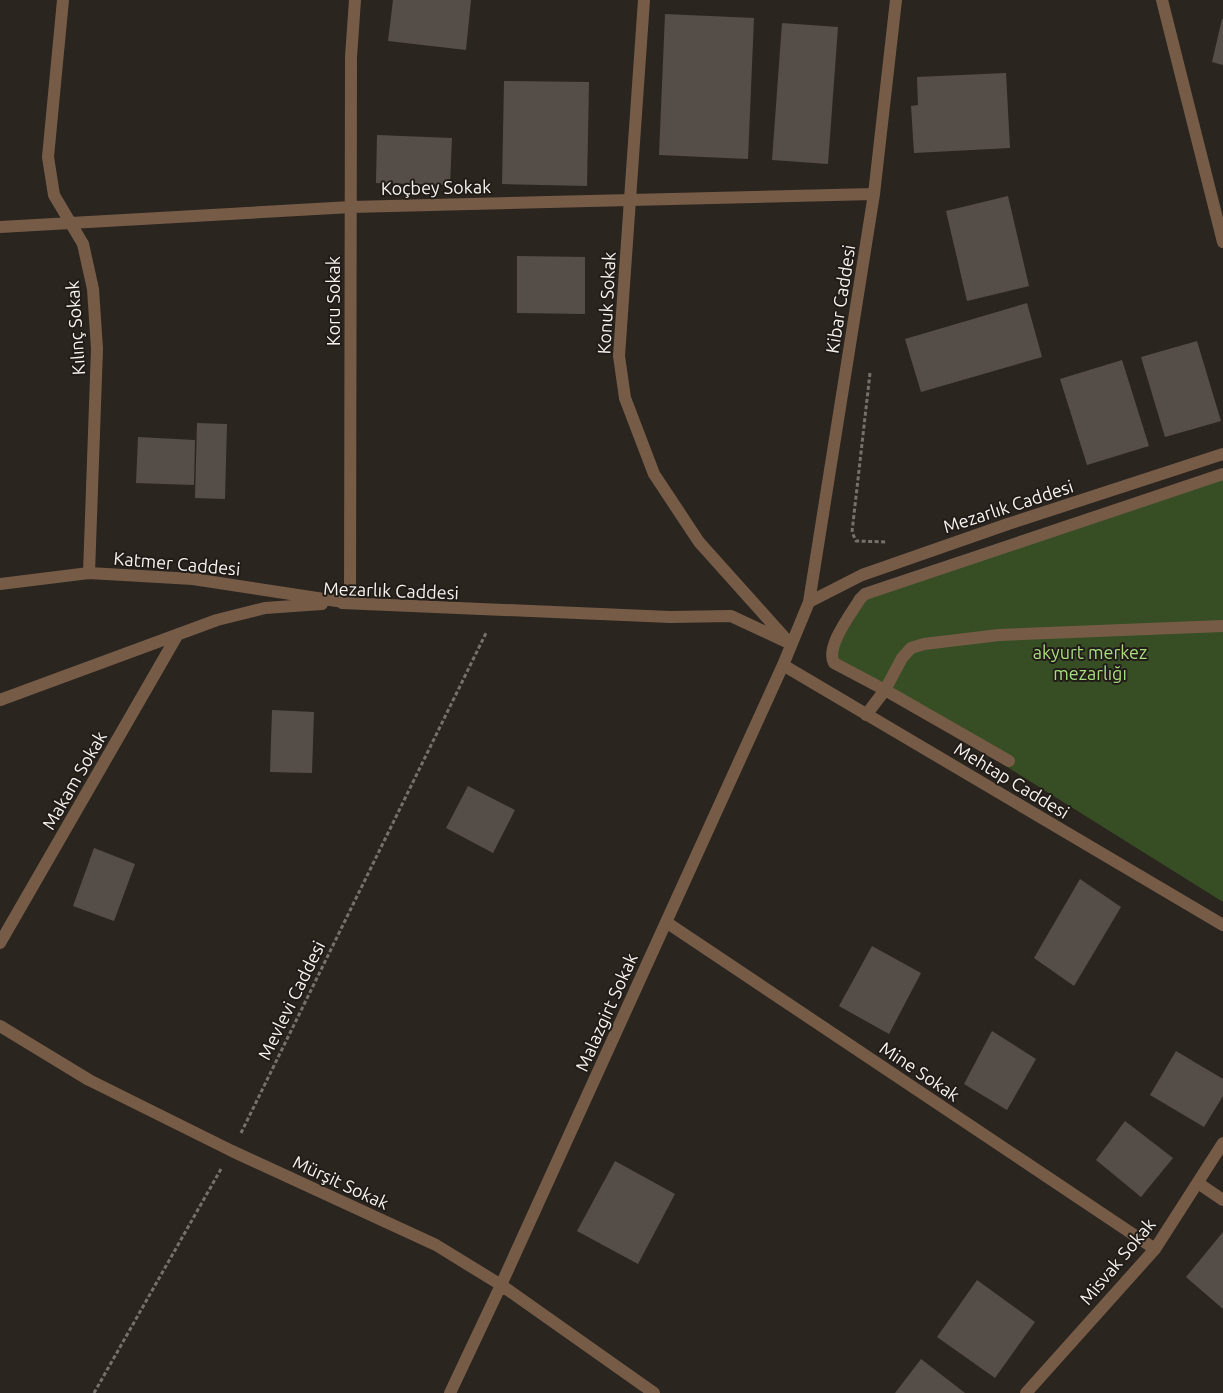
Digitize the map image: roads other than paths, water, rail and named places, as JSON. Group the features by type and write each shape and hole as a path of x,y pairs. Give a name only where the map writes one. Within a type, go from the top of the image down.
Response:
{"street":[{"name":"Kılınç Sokak","path":"63,0 48,157 54,196 83,244 93,289 97,349 89,573"},
{"name":"Koru Sokak","path":"350,603 351,57 355,0"},
{"name":"Konuk Sokak","path":"644,0 619,356 625,398 654,474 699,542 791,644"},
{"name":"Kibar Caddesi","path":"791,644 809,602 874,194 896,0"},
{"path":"1162,0 1223,242"},
{"name":"Koçbey Sokak","path":"0,227 351,207 874,194"},
{"name":"Mezarlık Caddesi","path":"809,602 862,574 1223,454"},
{"path":"1010,761 834,663 832,658 834,644 860,599 865,594 1223,474"},
{"name":"Katmer Caddesi","path":"0,584 89,573 193,579 350,603"},
{"name":"Mezarlık Caddesi","path":"0,700 217,620 265,608 350,603 498,611 670,617 731,616 791,644"},
{"path":"866,715 885,690 902,658 911,648 924,644 999,635 1223,626"},
{"name":"Makam Sokak","path":"0,943 178,634"},
{"name":"Malazgirt Sokak","path":"450,1393 501,1285 791,644"},
{"name":"Mehtap Caddesi","path":"783,665 1223,925"},
{"name":"Mine Sokak","path":"666,922 1154,1249"},
{"name":"Mürşit Sokak","path":"0,1026 89,1080 232,1151 436,1245 501,1285 654,1393"},
{"name":"Misvak Sokak","path":"1026,1393 1154,1249 1223,1143"},
{"path":"1198,1183 1223,1200"}],"park label":[{"name":"akyurt merkez mezarlığı","path":"1090,662"}]}
